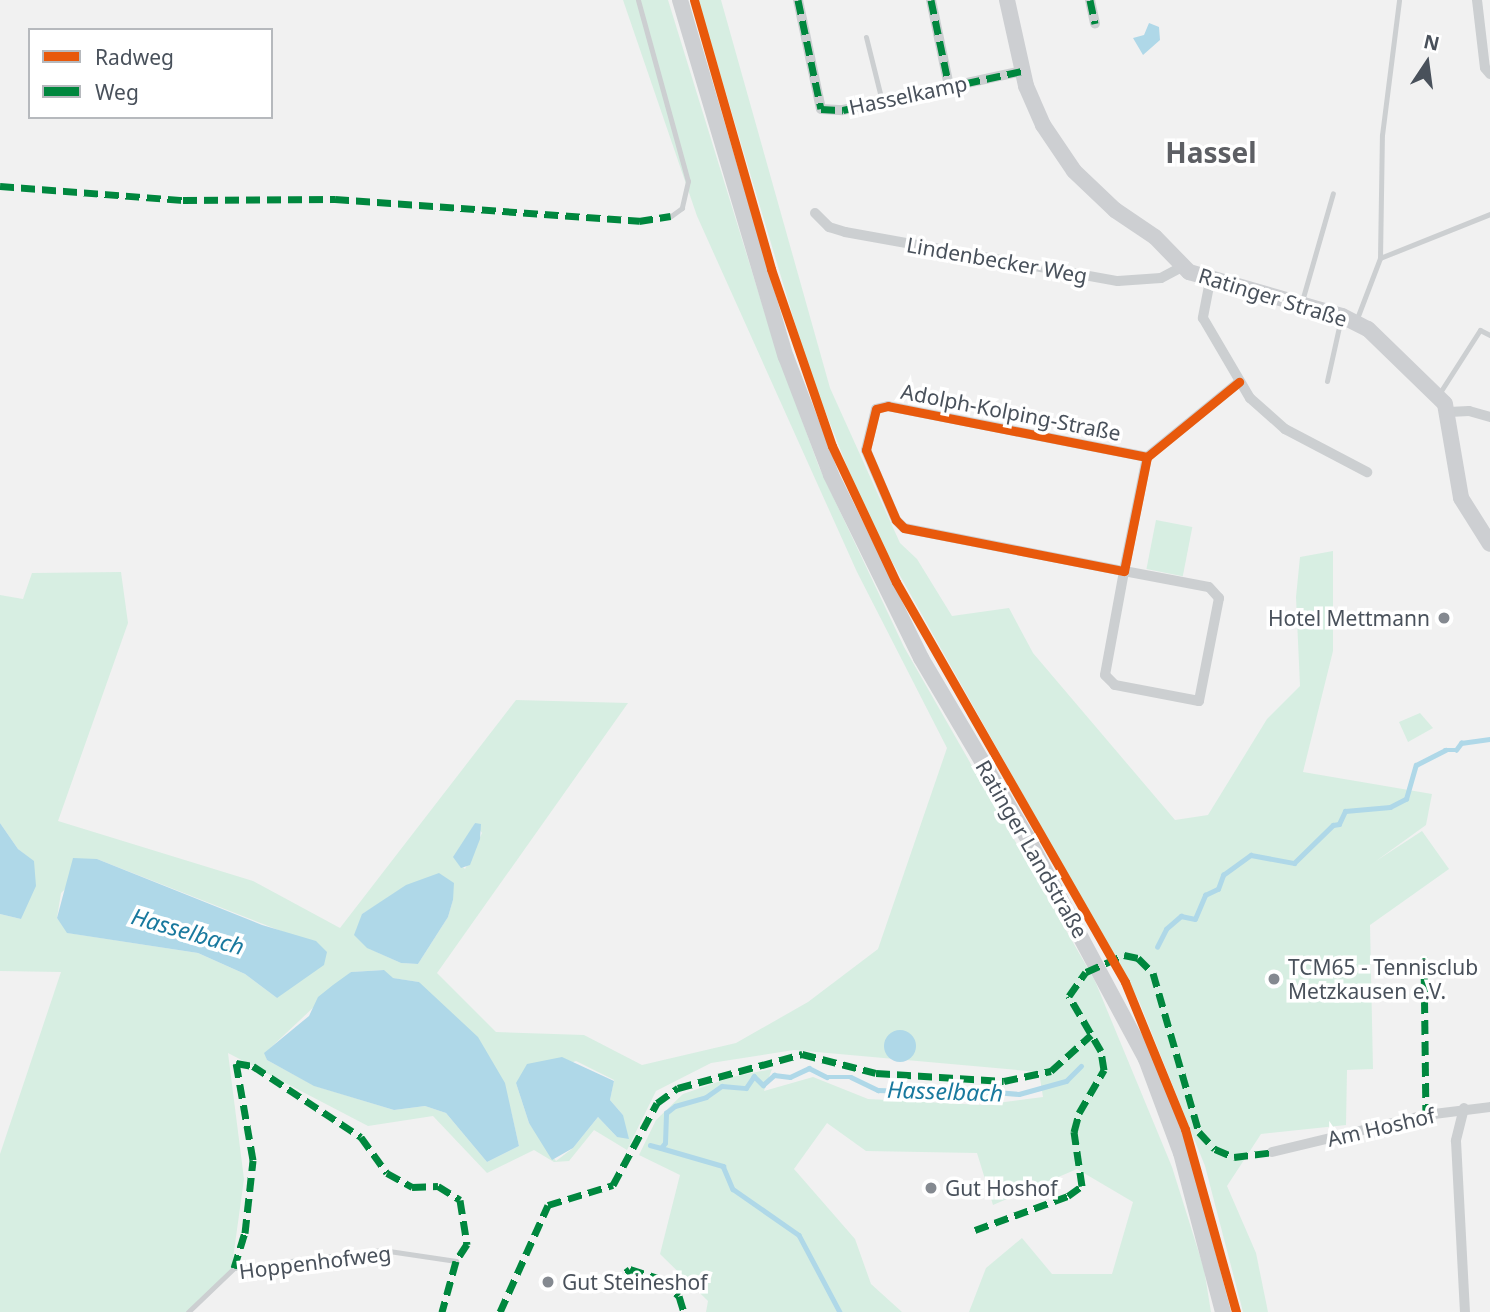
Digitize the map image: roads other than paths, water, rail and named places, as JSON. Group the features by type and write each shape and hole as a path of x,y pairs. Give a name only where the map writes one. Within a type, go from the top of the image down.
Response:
{"main road":[{"name":"Ratinger Landstraße","path":"680,0 786,357 831,475 921,658 1085,941 1146,1059 1181,1153 1223,1312"},
{"name":"Ratinger Straße","path":"1007,0 1022,71 1043,125 1074,172 1115,210 1155,237 1182,267 1210,281 1349,318 1438,397 1449,412"},
{"path":"1449,412 1461,498 1490,544"}],"street":[{"name":"Hasselkamp","path":"798,0 821,109 843,110 1022,71"},
{"path":"931,0 949,86"},
{"path":"1090,0 1095,23"},
{"path":"1477,0 1485,68 1490,75"},
{"name":"Lindenbecker Weg","path":"815,214 829,227 845,232 1118,281 1161,278 1182,267"},
{"path":"1210,281 1203,318 1239,382 1260,409 1285,429 1367,471"},
{"name":"Adolph-Kolping-Straße","path":"1147,457 888,406 876,410 866,450 896,520 904,528 1124,571 1209,587 1219,598 1199,701 1115,685 1105,675 1124,571 1147,457 1239,382"},
{"path":"1449,412 1469,411 1490,417"},
{"name":"Am Hoshof","path":"1272,1152 1464,1108 1490,1107"},
{"path":"1464,1108 1457,1141 1465,1312"}],"lane":[{"path":"638,0 688,181 682,208 671,216"},
{"path":"1327,381 1349,318 1380,258 1382,135 1399,0"},
{"path":"866,37 882,101"},
{"path":"1300,304 1333,193"},
{"path":"1380,258 1490,214"},
{"path":"1438,397 1480,330 1490,335"},
{"name":"Hoppenhofweg","path":"188,1312 234,1268 382,1250 456,1262"}],"water":[{"path":"1149,23 1159,27 1160,40 1143,55 1133,38 1144,35"},
{"path":"0,823 18,849 34,861 36,886 21,919 0,914"},
{"path":"475,823 481,824 480,839 470,865 461,868 453,857"},
{"path":"73,858 97,859 262,925 316,941 327,952 324,965 277,998 245,974 198,953 67,933 57,918"},
{"path":"439,873 454,883 453,900 448,917 418,964 401,963 367,948 354,935 362,914 406,885"},
{"path":"384,970 393,978 419,982 478,1037 505,1083 519,1146 487,1162 446,1113 425,1106 394,1110 314,1086 267,1060 264,1053 309,1016 318,997 333,985 351,972"},
{"path":"900,1030 911,1035 916,1046 911,1057 900,1062 889,1057 884,1046 889,1035"},
{"path":"562,1057 614,1081 610,1100 623,1115 629,1139 617,1137 598,1117 573,1148 552,1160 529,1123 516,1083 527,1064"}],"waterway":[{"name":"Hasselbach","path":"1157,947 1166,929 1181,916 1195,919 1205,895 1218,889 1223,875 1251,855 1294,863 1333,825 1339,824 1345,811 1390,807 1406,799 1416,765 1445,750 1456,750 1461,743 1490,739"},
{"name":"Hasselbach","path":"650,1145 661,1148 665,1143 666,1113 675,1106 706,1097 722,1086 746,1088 754,1076 763,1085 774,1075 790,1077 809,1068 827,1077 851,1077 878,1090 912,1091 924,1086 1019,1094 1066,1081 1081,1066"},
{"path":"661,1148 723,1166 733,1189 799,1235 840,1312"}],"place":[{"name":"Hotel Mettmann","path":"1444,618"},
{"name":"TCM65 - Tennisclub Metzkausen e.V.","path":"1274,979"},
{"name":"Gut Hoshof","path":"931,1188"},
{"name":"Gut Steineshof","path":"548,1282"}],"district":[{"name":"Hassel","path":"1211,152"}]}
